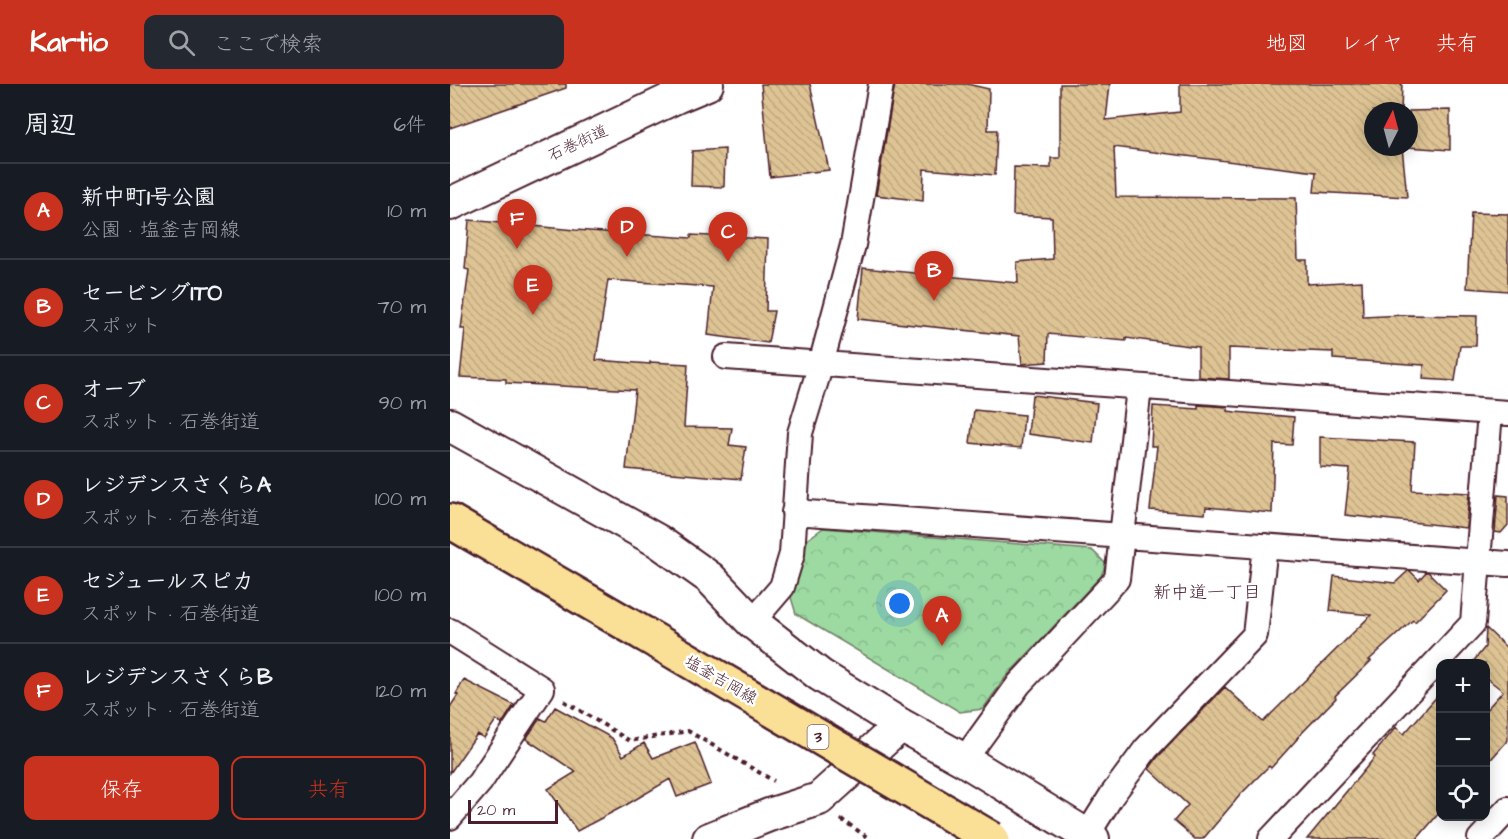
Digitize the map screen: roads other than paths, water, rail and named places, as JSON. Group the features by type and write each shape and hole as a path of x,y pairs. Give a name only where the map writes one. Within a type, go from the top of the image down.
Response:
{"main road":[{"name":"塩釜吉岡線","path":"450,521 992,839"}],"street":[{"name":"石巻街道","path":"450,204 707,84"},
{"path":"752,622 782,587 792,554 800,433 853,245 881,84"},
{"path":"726,357 1499,412 1478,562 1473,623 1271,839"},
{"path":"964,760 1019,684 1117,579 1139,388"},
{"path":"450,425 658,541 710,578 752,622 820,675 1090,837 1112,795 1146,749 1255,635 1265,546"},
{"path":"794,512 1508,564"},
{"path":"450,631 542,689 480,782 450,817"},
{"path":"709,839 769,815 819,799 901,725"},
{"path":"1480,839 1508,809"}],"place":[{"name":"レジデンスさくらB","path":"517,249"},
{"name":"レジデンスさくらA","path":"627,257"},
{"name":"オーブ","path":"728,262"},
{"name":"セービングITO","path":"934,301"},
{"name":"セジュールスピカ","path":"533,315"},
{"name":"新中町1号公園","path":"942,646"}],"district":[{"name":"新中道一丁目","path":"1207,592"}]}
